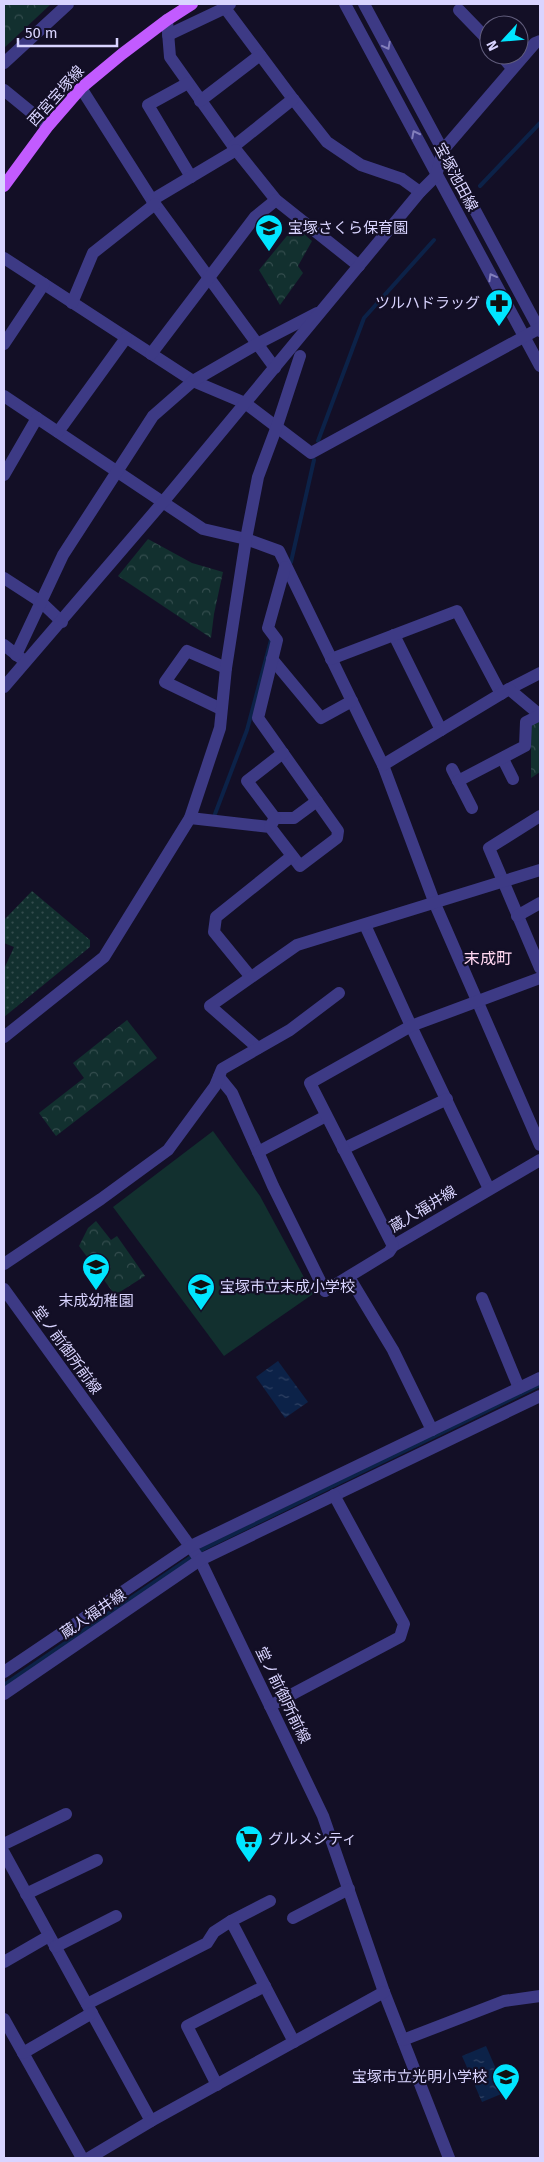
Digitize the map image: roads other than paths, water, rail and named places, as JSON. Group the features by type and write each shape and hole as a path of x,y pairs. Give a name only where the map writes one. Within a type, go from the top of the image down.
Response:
{"main road":[{"name":"西宮宝塚線","path":"4,186 48,126 81,88 167,20 192,4"}],"street":[{"path":"4,63 68,4"},
{"name":"宝塚池田線","path":"345,4 540,366"},
{"path":"4,258 193,381 245,403 311,453 540,329 364,4"},
{"path":"168,35 228,6 260,55 327,142 361,164 402,179 420,192"},
{"path":"459,10 479,31"},
{"path":"167,20 170,57 235,149 276,200 359,266"},
{"path":"21,659 62,622 163,502 420,192 436,176 443,150 474,116 512,68 535,43 540,41"},
{"path":"200,101 260,55"},
{"path":"188,83 148,105 191,177"},
{"path":"81,88 153,202 275,368"},
{"path":"4,90 48,126"},
{"path":"72,303 93,253 153,202 235,149 293,99"},
{"path":"151,354 255,217 276,200"},
{"path":"4,344 44,284"},
{"path":"4,687 21,659 41,602 63,555 153,416 193,381 257,344 322,310"},
{"path":"58,432 126,338"},
{"path":"4,1037 104,958 190,818 220,728 220,709 226,668 246,539 258,477 300,356"},
{"path":"4,396 203,529 246,539 279,551 285,567 383,765 435,904 540,1144"},
{"path":"4,475 37,418"},
{"path":"283,753 247,781 300,866 337,838 338,831 317,802 283,753 258,718 277,640 268,628 285,567"},
{"path":"4,578 41,602 62,622"},
{"path":"331,659 457,611 505,691 540,715 526,722 525,746 458,781"},
{"path":"394,635 441,730"},
{"path":"4,645 21,659"},
{"path":"220,709 165,682 187,651 226,668"},
{"path":"272,659 321,718 352,701"},
{"path":"383,765 540,672"},
{"path":"503,759 513,779"},
{"path":"452,769 472,808"},
{"path":"190,818 273,822 294,818 317,802"},
{"path":"540,816 489,848 540,968"},
{"path":"250,976 214,932 216,917 292,856"},
{"path":"258,1048 210,1006 250,976 297,946 540,870"},
{"path":"517,916 540,903"},
{"path":"365,925 488,1189"},
{"path":"393,1246 310,1083 411,1026 540,978"},
{"path":"4,1264 101,1199 168,1150 215,1086 222,1069 290,1030 339,993"},
{"path":"219,1077 232,1093 258,1152 326,1116"},
{"path":"343,1149 447,1099"},
{"name":"蔵人福井線","path":"258,1152 325,1290 389,1252 393,1246 540,1160"},
{"path":"349,1277 393,1350 432,1430"},
{"name":"堂ノ前御所前線","path":"4,1289 200,1560 323,1816 384,1992 449,2158"},
{"path":"482,1298 519,1388"},
{"path":"4,1672 189,1547 540,1378"},
{"name":"蔵人福井線","path":"4,1694 200,1560 540,1396"},
{"path":"455,1419 462,1434"},
{"path":"270,1706 400,1637 404,1624 334,1495"},
{"path":"4,1844 66,1814"},
{"path":"4,1853 151,2121"},
{"path":"26,1894 97,1860"},
{"path":"293,1918 349,1889"},
{"path":"23,2053 90,2008 207,1943 214,1932 270,1901"},
{"path":"4,1962 116,1916"},
{"path":"232,1921 294,2042"},
{"path":"217,2085 187,2026 265,1986"},
{"path":"89,2158 151,2121 384,1992"},
{"path":"403,2040 504,2000 540,1996"},
{"path":"4,2019 82,2158"}],"water":[{"path":"278,1361 308,1402 285,1418 256,1377"},
{"path":"486,2046 506,2092 482,2102 462,2056"}],"waterway":[{"path":"480,186 540,123"},
{"path":"318,441 364,318 434,240"},
{"path":"291,562 314,460"},
{"path":"215,814 247,730 271,640"},
{"path":"4,1685 203,1549 540,1385"}],"place":[{"name":"宝塚さくら保育園","path":"269,252"},
{"name":"ツルハドラッグ","path":"499,327"},
{"name":"末成幼稚園","path":"96,1291"},
{"name":"宝塚市立末成小学校","path":"201,1311"},
{"name":"グルメシティ","path":"249,1863"},
{"name":"宝塚市立光明小学校","path":"506,2101"}],"district":[{"name":"末成町","path":"488,958"}]}
